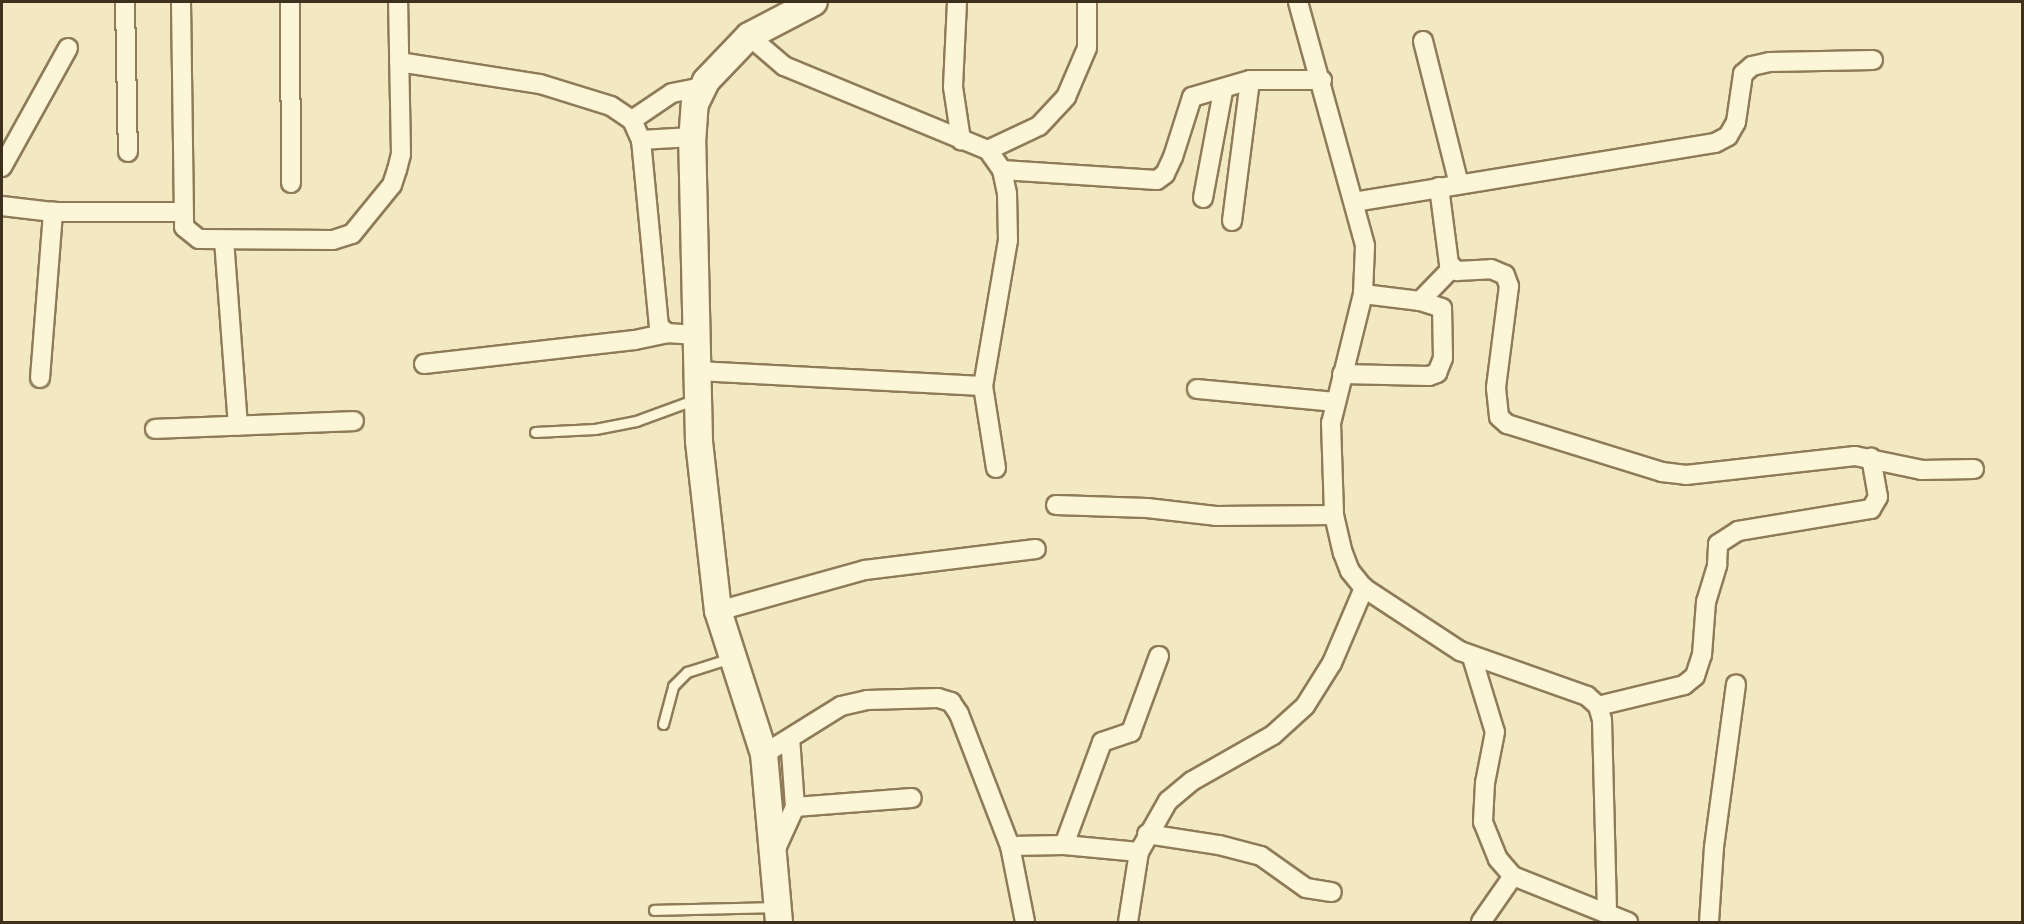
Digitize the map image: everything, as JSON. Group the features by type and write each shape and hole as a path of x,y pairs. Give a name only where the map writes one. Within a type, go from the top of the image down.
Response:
{"street":[{"path":"125,2 128,152"},
{"path":"181,2 183,212 189,234 199,239 224,240 333,240 352,234 392,185 401,154 398,2"},
{"path":"290,2 291,183"},
{"path":"778,915 764,754 731,658 718,611 698,399 692,137 696,104 703,87 749,36 814,2"},
{"path":"957,2 953,87 961,140"},
{"path":"988,150 1039,126 1066,97 1087,48 1087,2"},
{"path":"1298,2 1322,80 1365,246 1363,294 1334,402 1334,514 1350,572 1364,588 1472,657 1555,683 1587,696 1598,706 1602,720 1607,912"},
{"path":"749,36 784,66 988,150 1002,170 1007,193 1008,240 983,386 996,468"},
{"path":"1423,41 1459,184"},
{"path":"2,167 68,48"},
{"path":"1354,202 1715,143 1728,136 1736,122 1743,74 1752,66 1770,62 1873,60"},
{"path":"399,62 540,84 611,106 632,120 641,140 656,311 659,326 667,333"},
{"path":"1002,170 1157,180 1165,174 1173,157 1192,97 1223,91 1250,80 1322,80"},
{"path":"1232,221 1250,80"},
{"path":"632,120 672,93 703,87"},
{"path":"1203,198 1223,91"},
{"path":"641,140 692,137"},
{"path":"1439,187 1446,249 1453,267"},
{"path":"2,206 53,212 183,212"},
{"path":"40,378 53,212"},
{"path":"224,240 238,426"},
{"path":"1420,301 1453,267"},
{"path":"1453,267 1465,271 1491,268 1505,275 1509,286 1496,388 1499,417 1507,424 1662,472 1686,475 1855,456 1922,470 1974,469"},
{"path":"1342,374 1429,376 1437,373 1443,358 1445,318 1442,308 1420,301 1363,294"},
{"path":"424,364 635,340 667,333 696,335"},
{"path":"697,371 983,386"},
{"path":"1197,389 1334,402"},
{"path":"155,429 354,421"},
{"path":"1598,706 1684,685 1695,676 1702,655 1706,602 1717,565 1718,544 1738,531 1871,509 1878,497 1871,458"},
{"path":"1056,505 1237,517 1334,514"},
{"path":"718,611 865,570 1036,549"},
{"path":"1128,922 1139,852 1147,834 1168,801 1184,788 1273,735 1305,706 1332,663 1364,588"},
{"path":"1064,845 1102,742 1131,732 1159,656"},
{"path":"1472,657 1495,732 1483,822 1498,859 1513,876 1628,922"},
{"path":"1709,922 1714,847 1736,684"},
{"path":"764,754 841,706 867,700 938,698 951,702 959,714 1010,846 1024,922"},
{"path":"774,853 795,807 790,738"},
{"path":"795,807 912,798"},
{"path":"1147,834 1219,845 1261,856 1306,888 1332,892"},
{"path":"1010,846 1064,845 1139,852"},
{"path":"1481,922 1513,876"}],"lane":[{"path":"535,432 595,429 636,421 698,399"},
{"path":"663,724 673,686 687,672 731,658"},
{"path":"654,910 778,915"}]}
